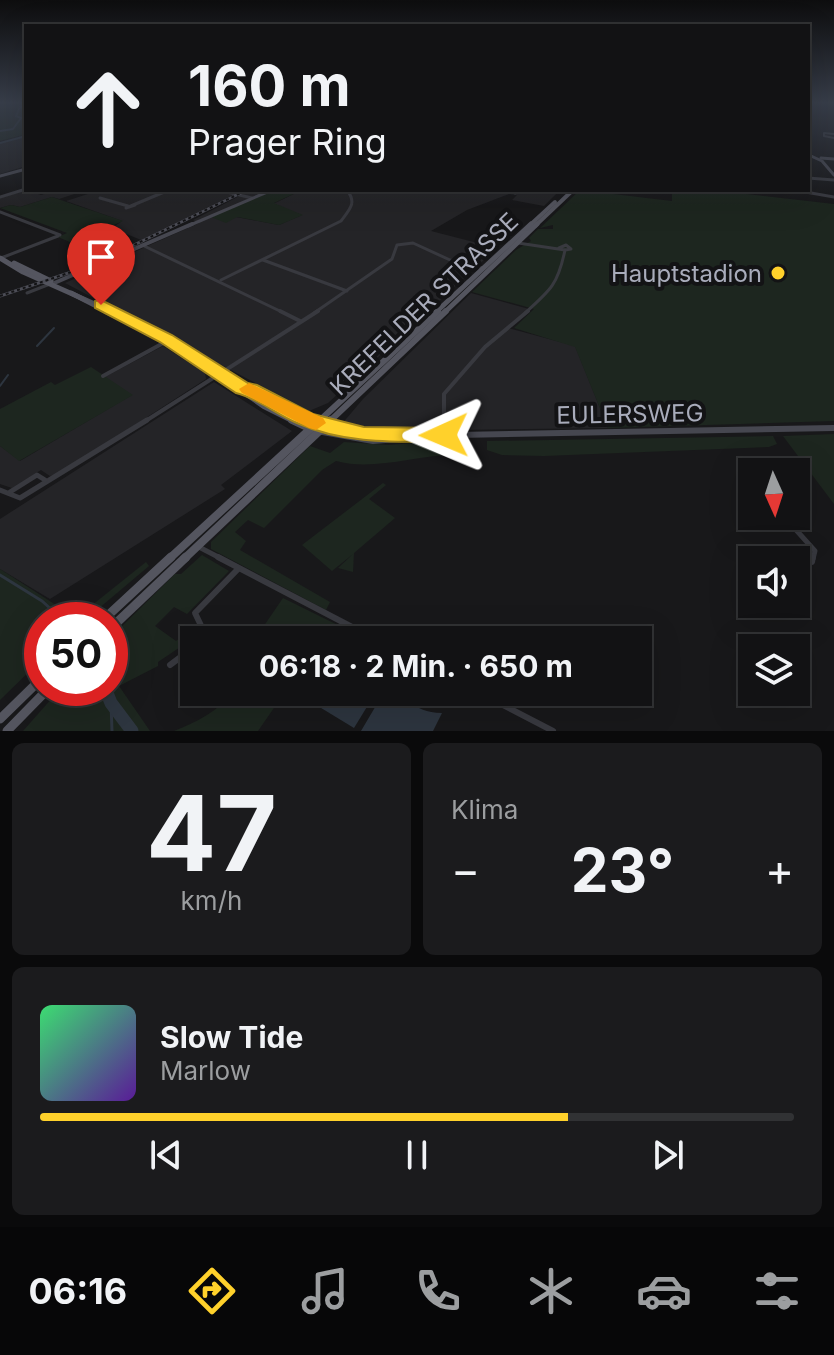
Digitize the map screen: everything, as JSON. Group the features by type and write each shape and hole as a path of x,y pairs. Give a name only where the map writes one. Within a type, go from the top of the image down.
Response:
{"main road":[{"name":"KREFELDER STRASSE","path":"124,602 193,543 566,192"},
{"name":"KREFELDER STRASSE","path":"317,427 514,242"},
{"path":"1,258 167,341 243,389 251,389 317,427"},
{"name":"KREFELDER STRASSE","path":"128,610 193,543"},
{"path":"0,719 24,696"},
{"path":"7,731 31,706"}],"street":[{"path":"810,156 834,159"},
{"path":"818,158 834,178"},
{"path":"0,176 24,169"},
{"path":"810,178 834,178"},
{"path":"0,197 24,190"},
{"path":"100,198 128,206 164,192"},
{"path":"226,192 252,198"},
{"path":"27,293 267,192"},
{"path":"221,280 341,221 353,206 353,198 348,192"},
{"path":"806,192 834,197"},
{"path":"0,212 60,235 1,258"},
{"path":"444,435 444,394 485,347 553,289 560,276 562,249 514,242"},
{"path":"0,490 20,498 55,478 348,291 395,256 397,245 405,243 483,268"},
{"path":"142,245 221,280 300,321"},
{"path":"263,260 348,291"},
{"path":"103,376 167,341"},
{"name":"EULERSWEG","path":"317,427 373,441 444,435 834,428"},
{"path":"10,492 37,475 46,481"},
{"path":"796,530 815,551 810,562"},
{"path":"193,543 350,626"},
{"path":"201,626 195,613 238,569"},
{"path":"170,665 180,658"},
{"path":"505,706 553,731"}],"shaded area":[{"path":"0,136 18,136 0,141"},
{"path":"24,137 24,167 0,174 0,143"},
{"path":"24,191 41,195 51,192 77,193 20,207 11,205 0,208 0,198"},
{"path":"84,192 224,192 233,195 141,240 112,228 122,221 66,201 88,194"},
{"path":"247,192 270,192 212,217 236,217 279,225 302,215 273,204 298,192 558,192 544,206 512,200 517,195 509,194 467,210 431,231 497,248 328,403 309,411 65,283 199,223 193,220"},
{"path":"270,192 298,192 274,203 303,215 279,225 237,217 226,223 211,217"},
{"path":"578,192 672,201 672,192 729,192 834,204 834,421 608,428 575,347 514,328 534,309 472,292 516,250 531,241 529,238 538,229 553,229 553,225 540,228"},
{"path":"52,197 123,221 72,243 58,237 67,233 0,208 11,205 20,207"},
{"path":"471,293 529,309 508,328 575,346 608,428 382,431 341,425 363,399"},
{"path":"163,346 205,373 206,379 59,474 50,476 41,470 12,488 0,484 0,446 20,461 132,395 105,377"},
{"path":"91,367 133,395 19,461 0,446 0,409 51,382 55,385"},
{"path":"214,382 292,431 221,485 225,489 50,599 0,569 0,519"},
{"path":"834,434 834,504 810,472 810,458 800,458 783,436"},
{"path":"773,436 777,444 769,447 544,456 502,455 487,450 487,441"},
{"path":"452,440 451,455 379,464 336,461 322,470 264,528 248,520 235,532 246,541 240,550 330,602 326,610 211,549 211,542 310,446 330,453 344,442 388,445"},
{"path":"383,483 386,485 369,499 395,518 354,553 353,572 338,568 353,554 332,571 302,545"},
{"path":"202,555 229,571 187,614 174,607 155,626 176,641 180,638 180,647 158,662 158,666 128,681 128,620 175,574 181,574"},
{"path":"146,562 149,566 106,602 96,602"},
{"path":"0,569 51,602 24,602 24,677 0,700"},
{"path":"283,598 340,626 264,626"},
{"path":"128,699 150,731 23,731 45,706 128,706"},
{"path":"220,706 275,706 258,731 174,731"},
{"path":"318,706 367,706 354,728"},
{"path":"376,706 416,706 442,713 433,731 361,731"}],"waterway":[{"path":"0,143 24,137"},
{"path":"37,346 54,328"},
{"path":"0,386 8,375"},
{"path":"0,575 43,602"},
{"path":"111,706 112,731"},
{"path":"113,706 132,731"}],"railway":[{"path":"0,296 95,264 243,192"}],"slow traffic":[{"path":"249,389 316,423"}],"place":[{"name":"Hauptstadion","path":"778,273"}],"route":[{"path":"101,305 166,338 243,389 251,389 306,419 335,429 380,436 444,435"}]}
